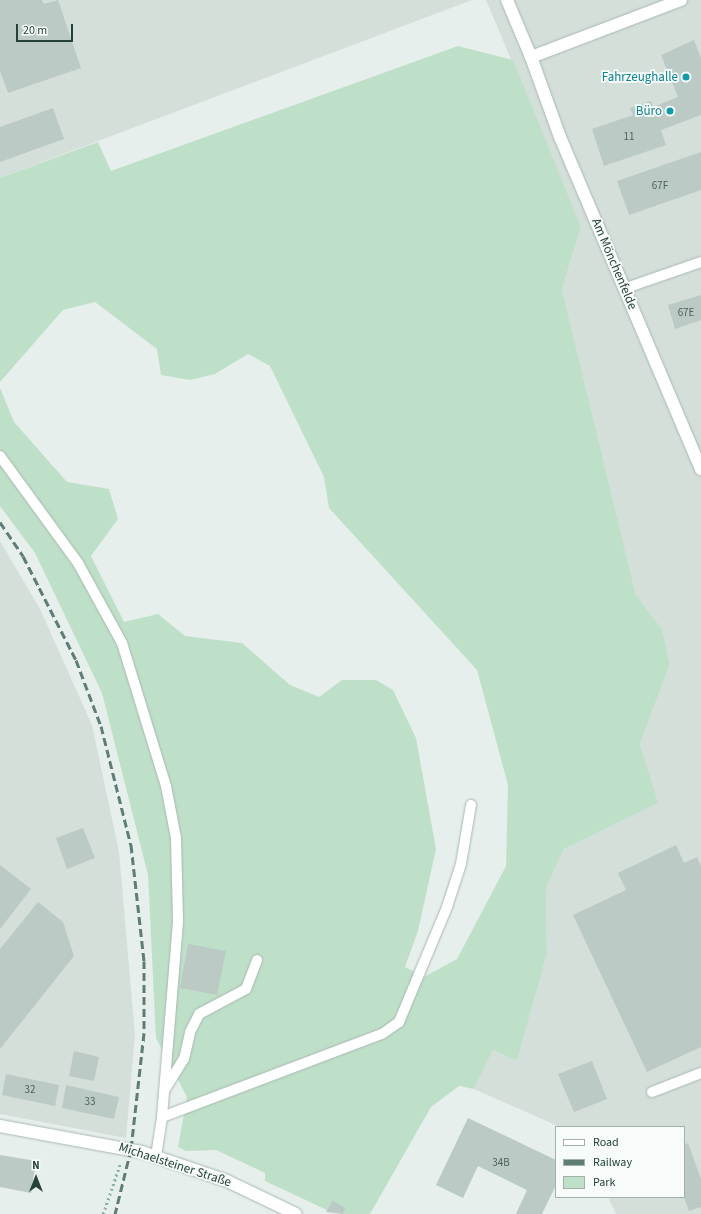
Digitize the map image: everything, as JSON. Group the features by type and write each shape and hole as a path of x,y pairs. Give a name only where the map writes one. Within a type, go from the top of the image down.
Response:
{"street":[{"name":"Am Mönchenfelde","path":"507,0 531,57 560,137 626,288 701,469"},
{"path":"531,57 682,0"},
{"name":"Michaelsteiner Straße","path":"0,1126 124,1147 156,1156 227,1181 296,1214"}],"lane":[{"path":"626,288 701,262"},
{"path":"0,456 78,563 122,643 166,786 176,838 178,922 162,1117 156,1156"},
{"path":"162,1117 382,1034 399,1022 447,907 461,864 471,805"},
{"path":"164,1091 184,1059 190,1032 199,1014 246,989 257,960"},
{"path":"652,1092 701,1073"}],"path":[{"path":"103,1214 124,1147"}],"shaded area":[{"path":"0,0 472,0 0,178"},
{"path":"486,0 701,0 701,1214 616,1214 608,1198 685,1198 685,1126 558,1126 474,1089 493,1050 517,1061 547,954 546,888 564,849 657,803 640,744 670,664 662,629 636,595 562,289 581,227"},
{"path":"0,541 40,609 92,725 119,852 135,1035 126,1138 0,1114"}],"green space":[{"path":"458,46 513,60 581,227 562,289 636,595 662,629 670,664 640,744 658,803 564,849 546,888 547,954 517,1061 493,1050 474,1089 459,1086 431,1107 370,1214 343,1214 346,1208 332,1200 327,1210 265,1181 265,1173 216,1150 186,1151 178,1147 187,1097 156,1038 148,875 102,693 35,553 0,506 0,388 14,422 67,482 109,489 118,519 91,556 124,622 158,614 185,636 242,643 290,685 319,697 342,680 376,680 393,690 416,738 436,849 418,931 405,967 424,977 457,959 506,866 508,785 477,670 329,508 324,477 270,366 248,354 215,374 190,380 161,375 157,349 95,302 63,310 0,382 0,178 98,142 111,171"}],"building":[{"path":"0,0 42,0 44,4 58,0 81,68 8,93 0,71"},
{"path":"694,40 701,58 701,115 661,130 666,145 604,166 592,129 633,115 630,108 651,101 653,107 678,97 661,55"},
{"path":"53,108 64,139 0,162 0,127"},
{"path":"701,152 701,190 629,215 617,181"},
{"path":"701,295 701,320 675,329 668,305"},
{"path":"83,828 95,858 67,869 56,838"},
{"path":"676,845 684,863 697,857 701,866 701,1047 647,1072 573,915 626,890 618,873"},
{"path":"0,865 31,889 0,929"},
{"path":"38,902 63,922 74,956 0,1049 0,949"},
{"path":"188,944 226,951 217,995 180,988"},
{"path":"74,1051 99,1057 94,1081 69,1076"},
{"path":"592,1061 607,1099 574,1112 558,1074"},
{"path":"6,1074 59,1085 55,1106 2,1095"},
{"path":"66,1085 119,1097 114,1119 62,1108"},
{"path":"468,1118 555,1160 555,1187 542,1214 516,1214 527,1190 478,1166 463,1198 436,1185"},
{"path":"688,1143 701,1179 701,1207 689,1211 684,1198 685,1144"},
{"path":"0,1155 36,1161 31,1193 0,1187"},
{"path":"332,1200 346,1208 343,1214 326,1212"}],"railway":[{"path":"0,522 23,556 76,660 101,726 131,845 144,961 144,1033 131,1149 115,1214"}],"place":[{"name":"Fahrzeughalle","path":"686,77"},
{"name":"Büro","path":"670,111"}]}
